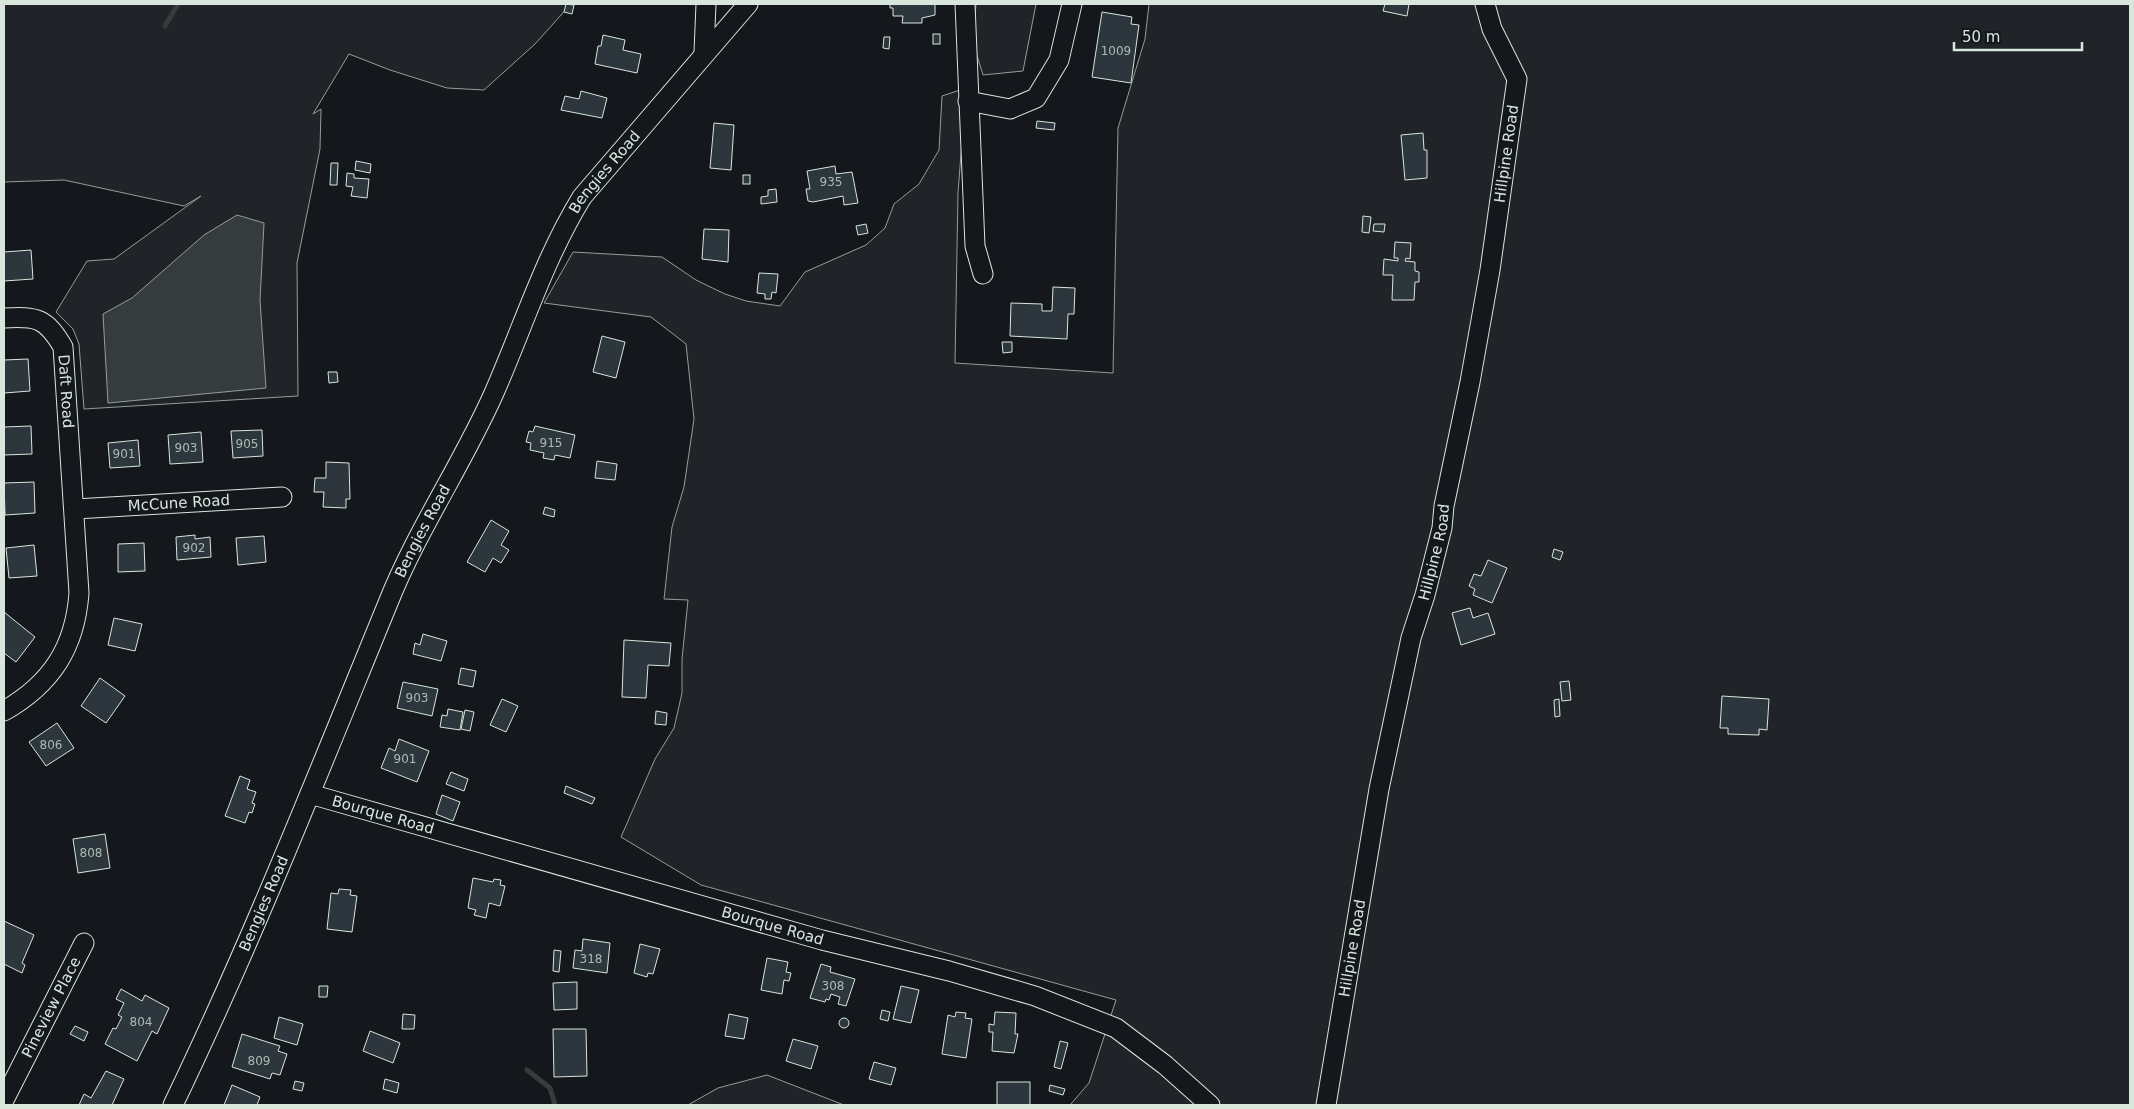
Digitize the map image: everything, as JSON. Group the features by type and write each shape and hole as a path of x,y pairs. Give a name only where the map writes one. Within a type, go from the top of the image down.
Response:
{"street":[{"path":"704,52 706,4"},
{"name":"Bengies Road","path":"173,1105 214,1019 310,794 388,603 494,394 543,272 566,223 582,196 704,52 748,4"},
{"path":"965,4 976,246 984,274"},
{"path":"968,102 1010,109 1036,98 1059,60 1072,4"},
{"name":"Hillpine Road","path":"1326,1105 1379,788 1411,638 1426,595 1442,528 1444,506 1470,382 1490,270 1517,78 1492,29 1485,4"},
{"name":"Daft Road","path":"4,318 27,317 42,322 52,328 63,347 79,593 74,630 63,654 48,677 27,698 4,711"},
{"name":"McCune Road","path":"75,509 282,497"},
{"name":"Bourque Road","path":"310,794 822,940 949,971 1035,996 1116,1028 1165,1065 1210,1105"},
{"name":"Pineview Place","path":"4,1100 84,943"}],"shaded area":[{"path":"4,4 571,4 535,44 484,90 447,88 390,70 349,54 313,114 321,109 320,149 297,263 298,396 84,409 79,344 73,329 56,312 87,261 114,259 201,196 184,206 64,180 4,182"},
{"path":"976,4 1036,4 1023,71 983,75 973,43"},
{"path":"1149,4 2130,4 2130,1105 1070,1105 1089,1083 1116,1000 701,885 621,837 655,759 674,728 682,693 682,659 688,600 664,599 672,527 684,487 694,419 686,344 651,317 544,303 573,252 662,257 696,280 725,294 746,301 780,306 805,272 866,245 885,228 894,204 919,184 939,150 942,96 966,88 958,193 955,363 1113,373 1118,128 1145,39"},
{"path":"237,215 264,223 260,300 266,388 108,403 103,314 132,298 204,235"},
{"path":"767,1075 844,1105 688,1105 718,1088"}],"building":[{"path":"566,4 574,5 572,14 564,12"},
{"path":"890,4 935,4 935,15 922,18 922,23 902,23 903,16 893,16 893,8 890,8"},
{"path":"1385,4 1409,4 1407,16 1383,11"},
{"path":"1102,12 1132,17 1131,24 1139,25 1131,83 1092,77"},
{"path":"933,34 940,34 940,44 933,44"},
{"path":"603,35 625,40 623,50 641,54 637,73 595,64 598,46 601,46"},
{"path":"884,37 890,37 889,49 883,48"},
{"path":"581,91 607,98 602,118 561,110 565,96 579,99"},
{"path":"1037,121 1055,123 1054,130 1036,128"},
{"path":"714,123 734,125 731,170 710,168"},
{"path":"1423,133 1424,150 1427,150 1427,178 1405,180 1401,135"},
{"path":"356,161 371,164 370,173 355,170"},
{"path":"331,163 338,163 337,185 330,185"},
{"path":"835,166 836,174 852,172 858,203 844,205 843,196 813,202 808,201 806,189 810,189 807,171"},
{"path":"347,173 354,174 354,178 369,179 367,198 351,196 353,187 346,186"},
{"path":"743,175 750,175 750,184 743,184"},
{"path":"776,189 777,202 761,204 761,197 768,196 768,190"},
{"path":"1363,216 1371,217 1369,233 1362,232"},
{"path":"866,224 868,233 858,235 856,226"},
{"path":"1374,224 1385,224 1384,232 1373,231"},
{"path":"704,229 729,230 728,262 702,259"},
{"path":"1395,242 1411,243 1410,259 1406,258 1405,261 1415,262 1415,271 1419,272 1419,282 1415,282 1414,300 1392,300 1393,275 1383,275 1384,259 1398,261 1398,258 1394,258"},
{"path":"31,250 33,279 4,281 4,252"},
{"path":"759,273 778,274 776,293 772,292 771,299 765,299 765,294 757,293"},
{"path":"1053,287 1075,288 1074,314 1068,314 1067,339 1010,336 1011,303 1042,304 1042,311 1052,311"},
{"path":"602,336 625,342 616,378 593,372"},
{"path":"1002,342 1012,342 1012,352 1003,353"},
{"path":"28,359 30,391 4,393 4,360"},
{"path":"328,372 337,372 338,382 329,383"},
{"path":"31,426 32,454 4,455 4,427"},
{"path":"535,426 575,435 570,458 555,455 554,460 543,458 544,453 530,450 531,443 526,442 529,431 533,432"},
{"path":"262,430 263,456 233,458 231,431"},
{"path":"201,432 203,462 170,464 168,435"},
{"path":"138,440 140,466 110,468 108,443"},
{"path":"597,461 617,464 615,480 595,478"},
{"path":"326,462 349,463 350,499 346,499 346,508 323,507 324,492 314,492 315,478 326,478"},
{"path":"34,482 35,513 5,515 4,483"},
{"path":"545,507 555,510 554,517 543,514"},
{"path":"491,520 509,531 501,545 509,550 501,563 493,558 485,572 467,562"},
{"path":"195,535 195,539 210,537 211,557 177,560 176,537"},
{"path":"264,536 266,562 238,565 236,538"},
{"path":"144,543 145,571 118,572 118,544"},
{"path":"34,545 37,576 9,578 6,548"},
{"path":"1554,549 1563,552 1560,560 1552,557"},
{"path":"1488,560 1507,568 1492,603 1473,595 1475,589 1469,586 1474,574 1481,576"},
{"path":"1470,608 1473,618 1488,613 1495,634 1461,645 1452,613"},
{"path":"4,612 35,637 16,662 4,653"},
{"path":"114,618 142,624 135,651 108,645"},
{"path":"423,634 447,641 441,661 413,654 415,643 420,645"},
{"path":"624,640 671,643 669,666 648,665 646,698 622,697"},
{"path":"461,668 476,671 473,687 458,684"},
{"path":"100,678 125,696 106,723 81,706"},
{"path":"1569,681 1571,700 1562,701 1560,682"},
{"path":"403,682 438,689 432,716 397,708"},
{"path":"1722,696 1769,699 1767,730 1759,729 1759,735 1728,734 1728,728 1720,728"},
{"path":"502,699 518,706 506,732 490,725"},
{"path":"1559,699 1560,716 1555,717 1554,700"},
{"path":"448,709 463,712 460,730 440,727 442,715 447,716"},
{"path":"465,710 474,712 470,731 461,729"},
{"path":"656,711 667,713 666,725 655,724"},
{"path":"57,723 74,748 46,766 29,742"},
{"path":"399,739 429,751 417,782 381,768 389,748 395,751"},
{"path":"451,772 468,779 464,791 446,784"},
{"path":"240,776 250,780 247,789 256,792 252,803 255,804 252,813 249,812 245,823 225,816"},
{"path":"566,786 595,798 592,804 564,793"},
{"path":"442,795 460,802 453,821 436,814"},
{"path":"105,834 110,868 78,873 73,839"},
{"path":"473,878 493,882 494,879 501,880 500,885 505,886 500,906 489,903 486,918 474,915 476,910 468,908"},
{"path":"339,889 351,890 350,895 357,896 352,932 327,929 331,893 338,894"},
{"path":"4,921 34,935 22,963 25,965 22,973 4,964"},
{"path":"583,939 610,943 607,973 573,968 575,950 582,951"},
{"path":"640,944 660,949 653,974 648,973 647,977 634,973"},
{"path":"554,950 561,951 559,972 553,971"},
{"path":"767,958 788,962 786,972 791,973 789,981 784,980 782,994 761,990"},
{"path":"821,964 831,967 830,972 855,979 846,1006 838,1004 840,997 831,994 829,1000 826,999 825,1002 810,998"},
{"path":"577,982 577,1009 554,1010 553,983"},
{"path":"319,986 328,986 327,997 319,997"},
{"path":"901,986 919,990 911,1023 893,1019"},
{"path":"121,989 142,1001 145,995 169,1008 157,1034 152,1031 137,1061 105,1044 113,1028 116,1029 122,1017 118,1015 124,1003 116,999"},
{"path":"882,1010 890,1012 888,1021 880,1019"},
{"path":"956,1012 966,1013 965,1018 972,1019 966,1058 942,1054 948,1015 955,1017"},
{"path":"995,1012 1016,1013 1015,1034 1018,1034 1014,1053 992,1051 993,1032 989,1032 989,1024 994,1025"},
{"path":"403,1014 415,1015 414,1029 402,1029"},
{"path":"729,1014 748,1018 744,1039 725,1036"},
{"path":"279,1017 303,1024 297,1045 274,1038"},
{"path":"842,1018 846,1018 849,1023 848,1027 842,1028 839,1025 839,1021"},
{"path":"75,1026 88,1032 84,1041 70,1034"},
{"path":"553,1029 586,1029 587,1076 554,1077"},
{"path":"370,1031 400,1043 393,1063 363,1051"},
{"path":"242,1034 280,1046 278,1051 287,1054 280,1075 272,1073 270,1079 232,1067"},
{"path":"793,1039 818,1046 811,1069 786,1061"},
{"path":"1060,1041 1068,1043 1061,1069 1054,1067"},
{"path":"874,1062 896,1068 891,1085 869,1079"},
{"path":"106,1071 124,1079 112,1105 79,1105 84,1094 91,1098"},
{"path":"385,1079 399,1083 397,1093 383,1089"},
{"path":"295,1081 304,1083 302,1091 293,1089"},
{"path":"997,1082 1030,1082 1030,1105 997,1105"},
{"path":"232,1085 260,1097 257,1105 224,1105"},
{"path":"1050,1085 1065,1089 1063,1095 1049,1091"}],"waterway":[{"path":"165,26 178,4"},
{"path":"527,1070 550,1088 555,1105"}]}
